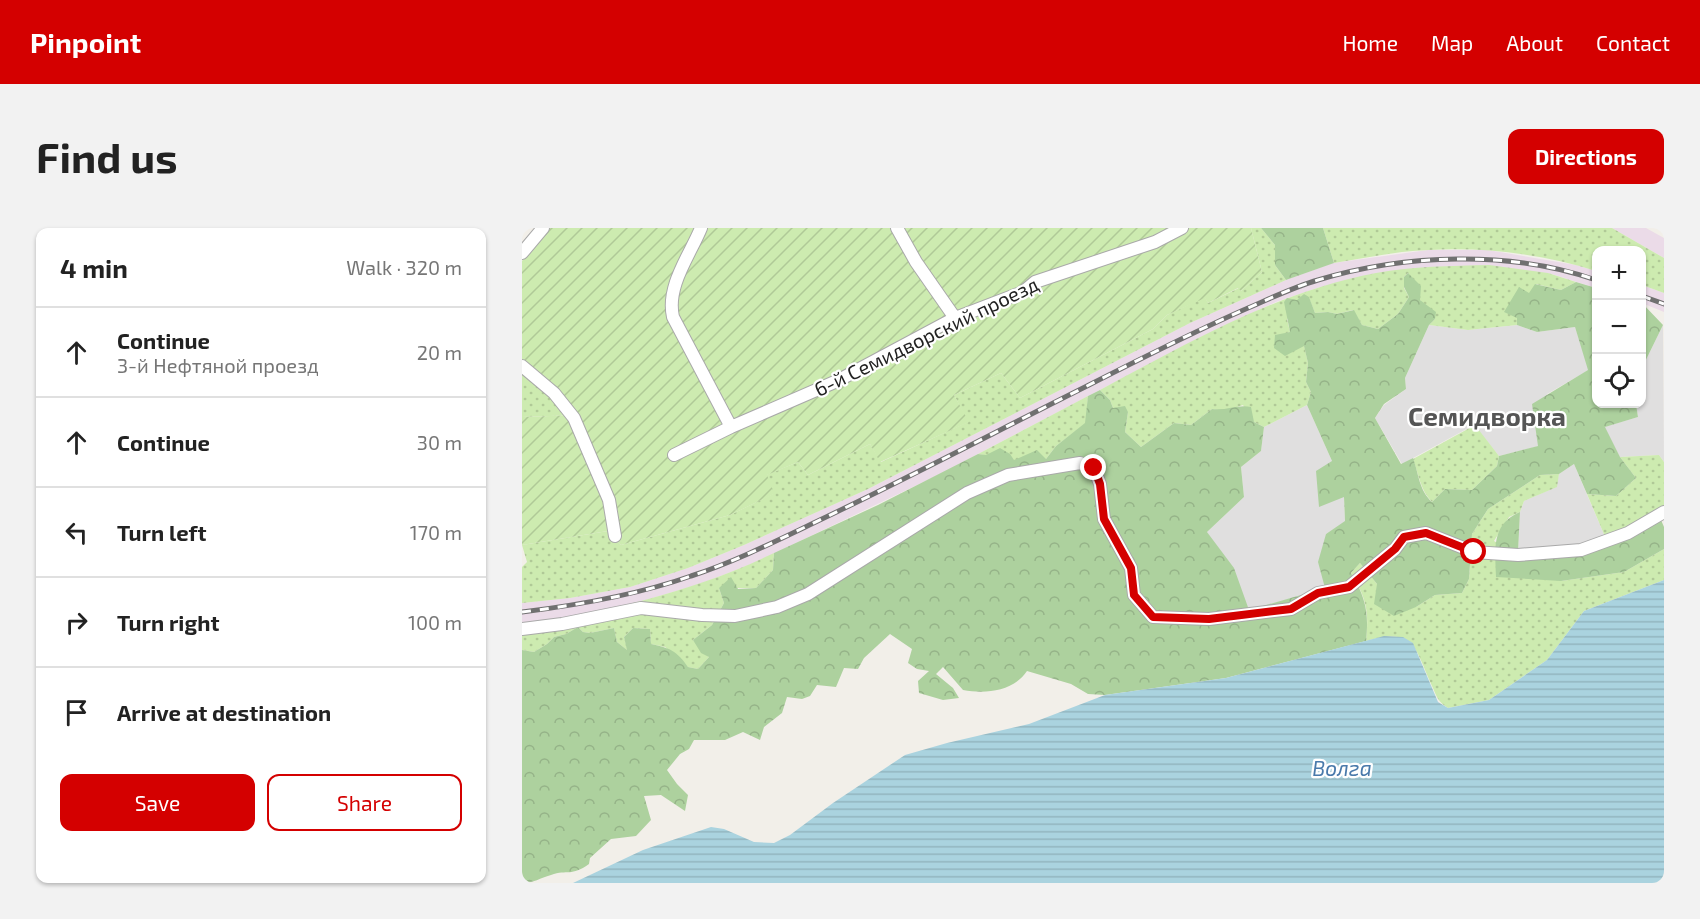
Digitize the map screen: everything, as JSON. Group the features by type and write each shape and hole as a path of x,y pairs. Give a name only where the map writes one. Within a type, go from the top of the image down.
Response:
{"street":[{"path":"522,253 543,228"},
{"path":"701,228 693,248 683,263 670,307 731,427"},
{"path":"897,228 915,262 955,318"},
{"name":"6-й Семидворский проезд","path":"674,455 731,427 837,381 955,318 1023,292 1035,282 1155,242 1182,228"},
{"path":"522,366 554,393 574,418 609,500 615,536"},
{"path":"522,629 562,624 641,608 702,615 735,616 777,607 808,594 967,492 1008,475 1080,463 1094,468 1100,484 1104,519 1131,568 1134,595 1153,617 1209,619 1291,609 1318,593 1349,587 1395,549 1404,537 1426,533 1474,552 1518,555 1581,550 1628,533 1664,512"}],"shaded area":[{"path":"1612,228 1646,228 1664,238 1664,258"},
{"path":"1428,250 1488,250 1592,270 1592,287 1548,273 1320,287 1276,302 1199,338 938,475 754,563 700,584 639,602 577,617 522,624 522,603 570,598 630,587 688,568 744,545 868,489 1190,323 1286,280 1333,263"},
{"path":"1646,286 1664,293 1664,312 1646,305"},
{"path":"1429,325 1468,330 1517,325 1537,332 1575,327 1589,370 1547,394 1539,446 1499,456 1474,425 1402,464 1375,418 1384,405 1406,389 1405,378"},
{"path":"1663,325 1664,462 1659,455 1620,457 1604,427 1638,417 1637,408 1646,408 1646,360"},
{"path":"1307,405 1332,461 1319,506 1344,496 1345,522 1326,534 1325,589 1249,610 1207,532 1244,497 1241,467 1261,451 1264,427"},
{"path":"1574,464 1606,539 1581,549 1518,553 1520,512 1524,501 1556,487 1559,474"}],"green space":[{"path":"549,228 698,228 668,307 725,417 723,428 1039,285 1156,245 1188,228 1251,228 1262,272 1241,291 1238,288 1208,303 1205,298 1167,315 1153,329 1020,398 1001,373 954,395 969,422 880,462 870,444 808,475 798,462 767,475 774,494 730,515 621,545 608,531 522,545 522,417 578,415 522,362 522,261"},
{"path":"704,228 895,228 948,319 836,379 738,422 733,419 675,315 681,279"},
{"path":"900,228 1176,228 956,312"},
{"path":"1251,228 1261,228 1275,245 1275,265 1286,280 1190,323 868,489 744,545 688,568 630,587 570,598 522,603 522,567 527,562 522,545 608,531 621,545 730,515 773,494 766,475 798,462 808,475 870,444 881,462 968,422 954,395 1001,373 1020,398 1153,329 1167,315 1205,297 1208,303 1239,288 1241,291 1262,272"},
{"path":"1261,228 1323,228 1334,263 1286,280 1275,265 1275,245"},
{"path":"1323,228 1612,228 1643,246 1592,246 1592,270 1535,256 1450,249 1405,252 1334,263"},
{"path":"1646,248 1664,258 1664,293 1646,286"},
{"path":"1489,265 1548,273 1576,282 1561,290 1536,284 1517,318 1517,325 1468,330 1429,325 1435,319 1420,300 1408,273 1404,277 1404,288 1409,297 1398,314 1378,329 1362,325 1353,310 1337,314 1315,313 1309,298 1287,319 1290,332 1284,334 1304,345 1308,363 1306,382 1311,392 1307,405 1264,427 1254,422 1243,405 1225,411 1212,409 1191,425 1174,423 1141,447 1125,432 1128,412 1113,408 1110,400 1100,390 1200,337 1303,293 1376,273 1432,267"},
{"path":"1408,273 1421,286 1420,300 1436,312 1435,319 1429,325 1405,378 1406,389 1384,404 1375,418 1401,464 1413,458 1422,487 1432,502 1445,489 1472,490 1497,466 1499,456 1538,446 1532,404 1588,370 1575,327 1537,332 1517,325 1517,318 1504,312 1519,287 1529,293 1535,284 1561,290 1576,282 1592,287 1592,408 1637,408 1638,417 1605,427 1620,457 1636,478 1616,496 1587,494 1574,464 1559,474 1540,475 1488,509 1472,534 1469,579 1462,593 1435,595 1416,607 1394,616 1374,604 1377,584 1360,563 1351,573 1365,606 1366,641 1226,678 1105,695 1088,694 1071,684 1027,671 1021,678 1006,687 980,692 963,690 943,667 936,674 953,688 959,698 943,700 919,693 918,681 929,671 917,669 908,663 912,649 890,634 864,658 858,669 844,668 836,687 817,685 810,696 802,699 787,697 782,713 764,727 760,740 743,732 725,740 694,740 689,749 680,754 667,770 688,795 685,811 661,795 644,796 651,820 636,836 611,839 590,858 589,864 574,872 557,873 522,883 522,650 534,652 554,637 566,634 578,627 583,632 590,633 614,628 617,642 627,650 624,637 633,628 650,629 651,644 672,651 688,667 698,669 709,657 701,653 693,640 712,625 724,603 719,588 731,577 738,589 756,588 773,570 774,553 878,505 978,454 986,455 1000,448 1010,454 1014,460 1037,450 1046,459 1056,446 1085,423 1088,396 1100,390 1110,400 1113,408 1125,406 1128,412 1125,432 1141,447 1174,423 1191,425 1212,409 1251,407 1254,422 1264,427 1261,451 1241,467 1244,497 1207,532 1234,568 1249,610 1325,588 1318,562 1326,534 1345,521 1344,497 1319,507 1316,471 1332,461 1307,405 1311,392 1306,382 1308,363 1304,346 1285,356 1274,348 1275,335 1290,332 1284,302 1287,298 1297,300 1304,294 1309,297 1315,313 1337,314 1354,310 1362,325 1378,329 1398,314 1409,297 1404,287 1404,277"},
{"path":"1646,307 1663,325 1646,360"},
{"path":"522,362 579,415 522,417"},
{"path":"1088,396 1086,423 1056,446 1046,459 1014,460 978,454"},
{"path":"1475,425 1499,456 1497,466 1472,490 1445,489 1432,502 1422,487 1413,459"},
{"path":"1659,455 1664,462 1664,518 1606,539 1587,494 1616,496 1636,478 1620,457"},
{"path":"1559,474 1557,487 1524,501 1520,512 1509,517 1494,541 1561,581 1624,572 1664,549 1664,580 1584,611 1547,660 1489,700 1448,708 1438,699 1411,644 1395,637 1366,641 1366,606 1351,573 1360,563 1377,584 1416,607 1435,595 1462,593 1469,579 1472,534 1488,509 1540,475"},
{"path":"1520,512 1518,552 1581,549 1661,520 1664,527 1664,549 1624,572 1561,581 1496,577 1496,548 1499,531 1504,523"},
{"path":"774,553 773,570 756,588 719,588 724,603 712,625 693,640 709,657 698,669 688,667 665,647 651,644 650,629 633,628 624,637 628,651 617,642 614,628 590,633 583,632 578,627 566,634 554,637 534,652 522,650 522,624 587,613 651,598 714,578"}],"water":[{"name":"Волга","path":"1664,580 1664,883 573,883 643,850 711,827 724,829 754,842 774,843 790,835 905,755 1029,724 1105,695 1226,678 1384,636 1403,637 1413,643 1438,702 1448,708 1489,700 1547,660 1584,611"}],"railway":[{"path":"522,612 629,594 671,583 725,564 857,502 1187,336 1318,280 1386,265 1457,259 1529,264 1563,270 1592,279"},
{"path":"1646,297 1664,304"}],"district":[{"name":"Семидворка","path":"1487,415"}],"route":[{"path":"1094,468 1100,484 1104,519 1131,568 1134,595 1153,617 1209,619 1291,609 1318,593 1349,587 1395,549 1404,537 1426,533 1474,552"}]}
